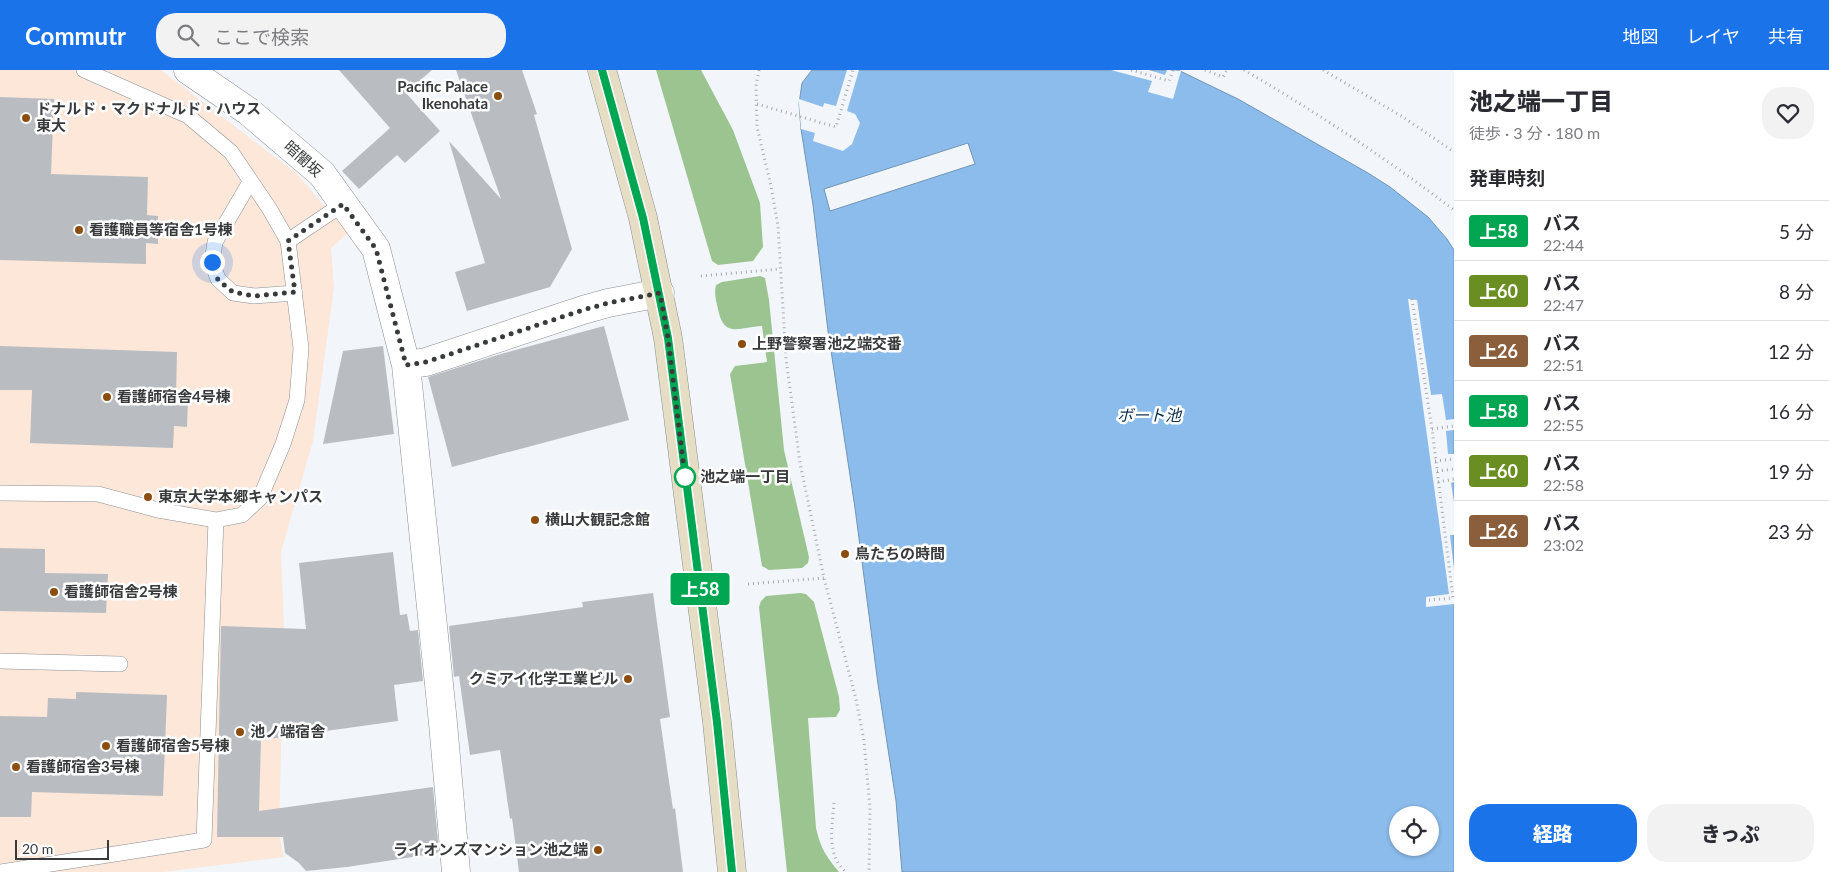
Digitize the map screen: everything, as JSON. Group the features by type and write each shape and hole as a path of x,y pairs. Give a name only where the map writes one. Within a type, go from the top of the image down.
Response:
{"main road":[{"path":"602,70 643,218 668,338 717,722 732,872"}],"street":[{"name":"暗闇坂","path":"188,70 248,111 322,174 376,249 406,365 443,723 456,872"},
{"path":"406,365 426,362 608,303 660,293"}],"lane":[{"path":"0,493 98,494 158,510 216,520 242,515 260,498 283,444 297,400 301,348 288,241 269,208 231,152 188,116 84,70"},
{"path":"250,182 216,242 212,262 218,280 233,292 247,295 295,292"},
{"path":"288,241 343,204"},
{"path":"0,872 204,840 216,520"},
{"path":"0,661 120,664"}],"path":[{"path":"759,70 756,86 757,127 778,226 786,359 800,463 824,578 856,699 864,741 870,808 869,872"},
{"path":"756,104 800,115 836,127 853,70"},
{"path":"1131,70 1169,81 1173,70"},
{"path":"1205,70 1223,77 1226,70"},
{"path":"1244,70 1306,106 1426,188 1454,210"},
{"path":"1323,70 1403,117 1454,152"},
{"path":"700,276 780,268"},
{"path":"1412,299 1432,429 1453,598 1428,600"},
{"path":"1432,429 1454,426"},
{"path":"1435,461 1454,459"},
{"path":"1437,471 1454,469"},
{"path":"1438,482 1454,479"},
{"path":"748,584 824,578"},
{"path":"834,803 832,848 839,866 846,872"}],"shaded area":[{"name":"東京大学本郷キャンパス","path":"0,70 161,70 296,173 348,233 331,248 334,288 313,441 281,552 284,629 279,833 284,857 163,872 0,872"}],"green space":[{"path":"656,70 701,70 733,130 760,203 763,247 753,261 718,265 712,261"},
{"path":"760,276 765,278 769,300 784,450 809,557 808,563 802,568 769,570 762,566 730,374 735,366 767,362 762,326 740,329 728,328 721,318 717,306 716,285 722,282"},
{"path":"806,594 814,602 839,697 840,710 836,717 808,718 816,828 824,852 839,872 787,872 759,607 761,601 766,596"}],"water":[{"name":"ボート池","path":"812,70 1178,70 1238,99 1368,173 1390,187 1428,217 1447,239 1454,250 1454,872 902,872 896,801 828,331 799,104 802,83","holes":["968,143 975,164 830,211 824,189"]}],"pier":[{"path":"847,70 859,70 847,111 855,114 860,123 852,144 843,151 813,141 815,133 801,129 799,99 823,107 824,103 836,106"},
{"path":"1111,70 1149,70 1165,75 1167,70 1181,71 1173,99 1148,92 1152,81"},
{"path":"1408,299 1417,300 1431,395 1442,394 1446,420 1454,419 1454,430 1446,431 1448,454 1454,454 1454,482 1451,483 1454,502 1454,535 1450,535 1454,569 1454,604 1426,607 1426,597 1449,594"}],"building":[{"path":"339,70 432,70 406,93 440,131 405,163 397,155 359,189 342,171 390,128"},
{"path":"456,70 522,70 537,114 534,115 572,249 550,287 467,311 455,272 485,263 449,141 501,199"},
{"name":"看護職員等宿舎1号棟","path":"0,97 54,99 51,174 148,177 147,215 158,216 158,244 146,243 146,264 0,260"},
{"path":"604,326 629,420 452,467 428,377 501,354"},
{"name":"看護師宿舎4号棟","path":"0,346 177,352 176,397 188,398 187,427 174,426 173,448 30,443 32,390 0,390"},
{"path":"383,346 394,434 323,444 343,351"},
{"name":"看護師宿舎2号棟","path":"0,548 45,549 45,573 108,574 106,613 0,611"},
{"path":"393,552 400,615 407,614 410,631 418,630 423,681 394,685 398,721 261,740 259,811 433,787 439,853 347,867 306,871 299,863 285,853 283,837 217,837 221,626 306,629 299,563"},
{"path":"653,593 670,717 660,719 673,809 675,808 683,872 519,872 500,750 470,755 459,676 454,677 449,626 583,607 582,602"},
{"name":"看護師宿舎5号棟","path":"76,692 167,695 163,796 32,792 31,817 0,817 0,716 47,717 48,698 76,699"}],"bus line":[{"name":"上58","path":"602,70 643,218 668,338 717,722 732,872"}],"place":[{"name":"Pacific Palace Ikenohata","path":"498,96"},
{"name":"ドナルド・マクドナルド・ハウス 東大","path":"26,118"},
{"name":"看護職員等宿舎1号棟","path":"79,230"},
{"name":"上野警察署池之端交番","path":"742,344"},
{"name":"看護師宿舎4号棟","path":"107,397"},
{"name":"池之端一丁目","path":"685,477"},
{"name":"東京大学本郷キャンパス","path":"148,497"},
{"name":"横山大観記念館","path":"535,520"},
{"name":"鳥たちの時間","path":"845,554"},
{"name":"看護師宿舎2号棟","path":"54,592"},
{"name":"クミアイ化学工業ビル","path":"628,679"},
{"name":"池ノ端宿舎","path":"240,732"},
{"name":"看護師宿舎5号棟","path":"106,746"},
{"name":"看護師宿舎3号棟","path":"16,767"},
{"name":"ライオンズマンション池之端","path":"598,850"}],"route":[{"path":"212,262 218,280 233,292 254,296 295,292 288,241 343,204 376,249 406,365 426,362 583,310 660,293 668,338 685,477"}]}
